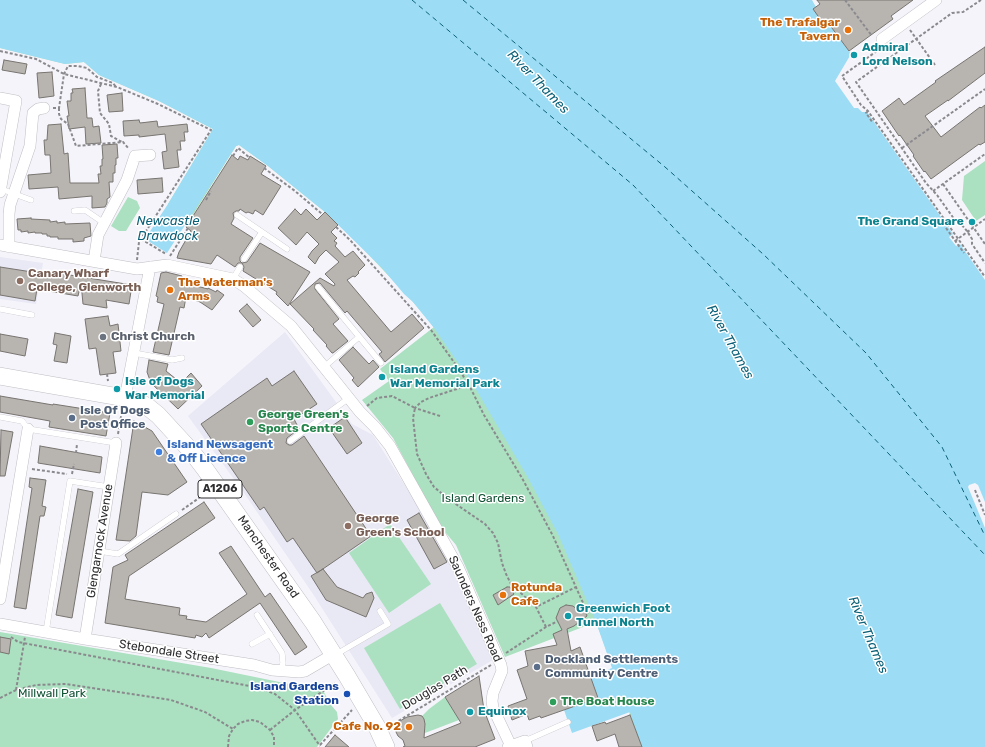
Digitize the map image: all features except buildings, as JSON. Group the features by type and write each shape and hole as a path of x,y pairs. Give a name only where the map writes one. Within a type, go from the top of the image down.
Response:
{"main road":[{"name":"Manchester Road","path":"0,376 125,398 137,401 158,415 192,452 282,577 335,655 374,722 386,747"}],"street":[{"path":"878,39 936,0"},
{"path":"0,98 16,101 0,191"},
{"path":"5,246 10,204 30,146 33,113 38,109 44,108"},
{"path":"94,261 98,235 127,180 135,156 150,155"},
{"name":"Saunders Ness Road","path":"5,246 137,269 167,265 233,279 244,286 292,326 360,412 375,426 390,446 458,567 501,665 502,671 493,693 492,701 493,708 510,746"},
{"path":"125,398 150,267"},
{"path":"0,599 28,429"},
{"name":"Glengarnock Avenue","path":"85,639 116,443"},
{"name":"Stebondale Street","path":"0,624 85,639 254,664 272,670 305,671 335,655"},
{"path":"510,746 526,744"}],"lane":[{"path":"0,191 31,200"},
{"path":"74,211 85,210 104,222"},
{"path":"237,215 287,249"},
{"path":"244,259 262,232"},
{"path":"233,279 240,267"},
{"path":"318,287 381,363"},
{"path":"0,309 32,315"},
{"path":"324,367 359,337"},
{"path":"134,353 172,360 182,358"},
{"path":"290,441 349,398"},
{"path":"0,417 22,421 28,429 116,443"},
{"path":"46,632 70,481 109,487"},
{"path":"99,551 118,554 176,514"},
{"path":"335,655 388,624 380,611"},
{"path":"258,615 282,653 283,663 281,670"},
{"path":"252,644 270,634"},
{"path":"526,744 568,722"}],"path":[{"path":"845,0 878,39 882,48 842,76 861,105 985,277"},
{"path":"981,0 963,12 952,14 856,82 926,183 957,223 962,224 967,231 972,239 972,244 985,263"},
{"path":"911,30 935,65"},
{"path":"0,51 36,59 64,74 117,87 158,104 210,130 139,242 137,269"},
{"path":"117,87 113,83 97,77 87,68 68,66 64,74 59,114 61,119 68,124 76,146 123,142"},
{"path":"101,84 98,91 100,113 110,124 111,136 123,142 135,156"},
{"path":"902,148 985,89"},
{"path":"44,108 59,108"},
{"path":"867,112 873,123"},
{"path":"233,156 238,148 250,158"},
{"path":"933,191 985,154"},
{"path":"264,168 295,191 322,214"},
{"path":"943,184 985,244"},
{"path":"206,200 211,192"},
{"path":"955,240 985,218"},
{"path":"336,227 350,240 431,330 456,365 522,478 553,536 588,614"},
{"path":"141,239 170,257 188,228"},
{"path":"946,228 964,253"},
{"path":"107,374 108,381"},
{"path":"469,385 429,398 421,402 415,408 413,423 417,454 434,487 447,498 485,524 493,533 498,543 506,574 512,584 536,607 546,628"},
{"path":"360,412 377,398 392,396 415,408 440,416"},
{"path":"116,443 125,398"},
{"path":"72,475 74,464"},
{"path":"975,490 985,515"},
{"path":"176,514 207,492"},
{"path":"536,607 576,587"},
{"path":"504,654 558,621"},
{"path":"16,690 27,628"},
{"path":"6,636 13,638 18,642 260,688 275,694 295,710 320,746 349,714"},
{"name":"Douglas Path","path":"388,728 495,662"},
{"path":"270,730 295,710 336,682"},
{"path":"0,698 16,690 36,686 66,684 171,700 205,712 233,729"},
{"path":"228,747 229,736 233,729 238,724 252,720 260,722 270,730 274,737 274,747"}],"shaded area":[{"name":"Canary Wharf College, Glenworth","path":"0,257 43,263 36,304 0,299"},
{"name":"George Green's School","path":"285,332 352,424 373,435 421,511 464,591 493,660 392,718 313,594 244,493 188,416"}],"green space":[{"name":"Island Gardens","path":"0,0 227,61 596,519 642,747 596,622 505,657 456,545 440,526 393,438 362,400 389,381 380,369 434,327 413,302 355,240 325,212 268,166 239,145 236,146 191,218 168,204 213,129 159,101 99,75 84,62 65,64 0,48"},
{"path":"985,161 985,215 976,221 962,200 964,176"},
{"path":"128,197 137,201 140,208 126,231 119,231 111,226"},
{"path":"390,524 431,584 389,613 349,553"},
{"path":"440,603 477,664 400,709 364,648"},
{"name":"Millwall Park","path":"0,632 211,668 294,685 320,685 331,705 337,712 338,719 317,747 0,747"},
{"path":"445,697 459,720 425,733 425,724 422,716"}],"water":[{"path":"0,0 812,0 823,22 826,20 851,54 835,81 854,108 858,108 862,112 867,112 953,234 949,237 956,246 960,244 985,280 985,747 642,747 630,712 572,733 564,710 598,698 590,677 612,668 596,622 558,534 527,476 474,386 434,328 382,268 325,212 268,166 239,145 236,146 167,253 145,239 213,129 159,101 99,75 84,62 65,64 0,48"}],"pier":[{"path":"975,483 978,485 985,502 985,528 968,487 969,485"}],"ferry route":[{"path":"412,0 633,185 985,555"},
{"path":"463,0 665,167 763,254 866,353 942,447 985,536"}],"place":[{"name":"The Trafalgar Tavern","path":"848,30"},
{"name":"Admiral Lord Nelson","path":"854,55"},
{"name":"The Grand Square","path":"972,222"},
{"name":"Canary Wharf College, Glenworth","path":"20,281"},
{"name":"The Waterman's Arms","path":"170,290"},
{"name":"Christ Church","path":"103,337"},
{"name":"Island Gardens War Memorial Park","path":"382,377"},
{"name":"Isle of Dogs War Memorial","path":"117,389"},
{"name":"Isle Of Dogs Post Office","path":"72,418"},
{"name":"George Green's Sports Centre","path":"250,422"},
{"name":"Island Newsagent & Off Licence","path":"159,452"},
{"name":"George Green's School","path":"348,526"},
{"name":"Rotunda Cafe","path":"503,595"},
{"name":"Greenwich Foot Tunnel North","path":"568,616"},
{"name":"Dockland Settlements Community Centre","path":"537,667"},
{"name":"Island Gardens Station","path":"347,694"},
{"name":"The Boat House","path":"553,702"},
{"name":"Equinox","path":"470,712"},
{"name":"Cafe No. 92","path":"409,727"}],"water label":[{"name":"River Thames","path":"538,82"},
{"name":"Newcastle Drawdock","path":"168,228"},
{"name":"River Thames","path":"730,342"},
{"name":"River Thames","path":"868,635"}]}
